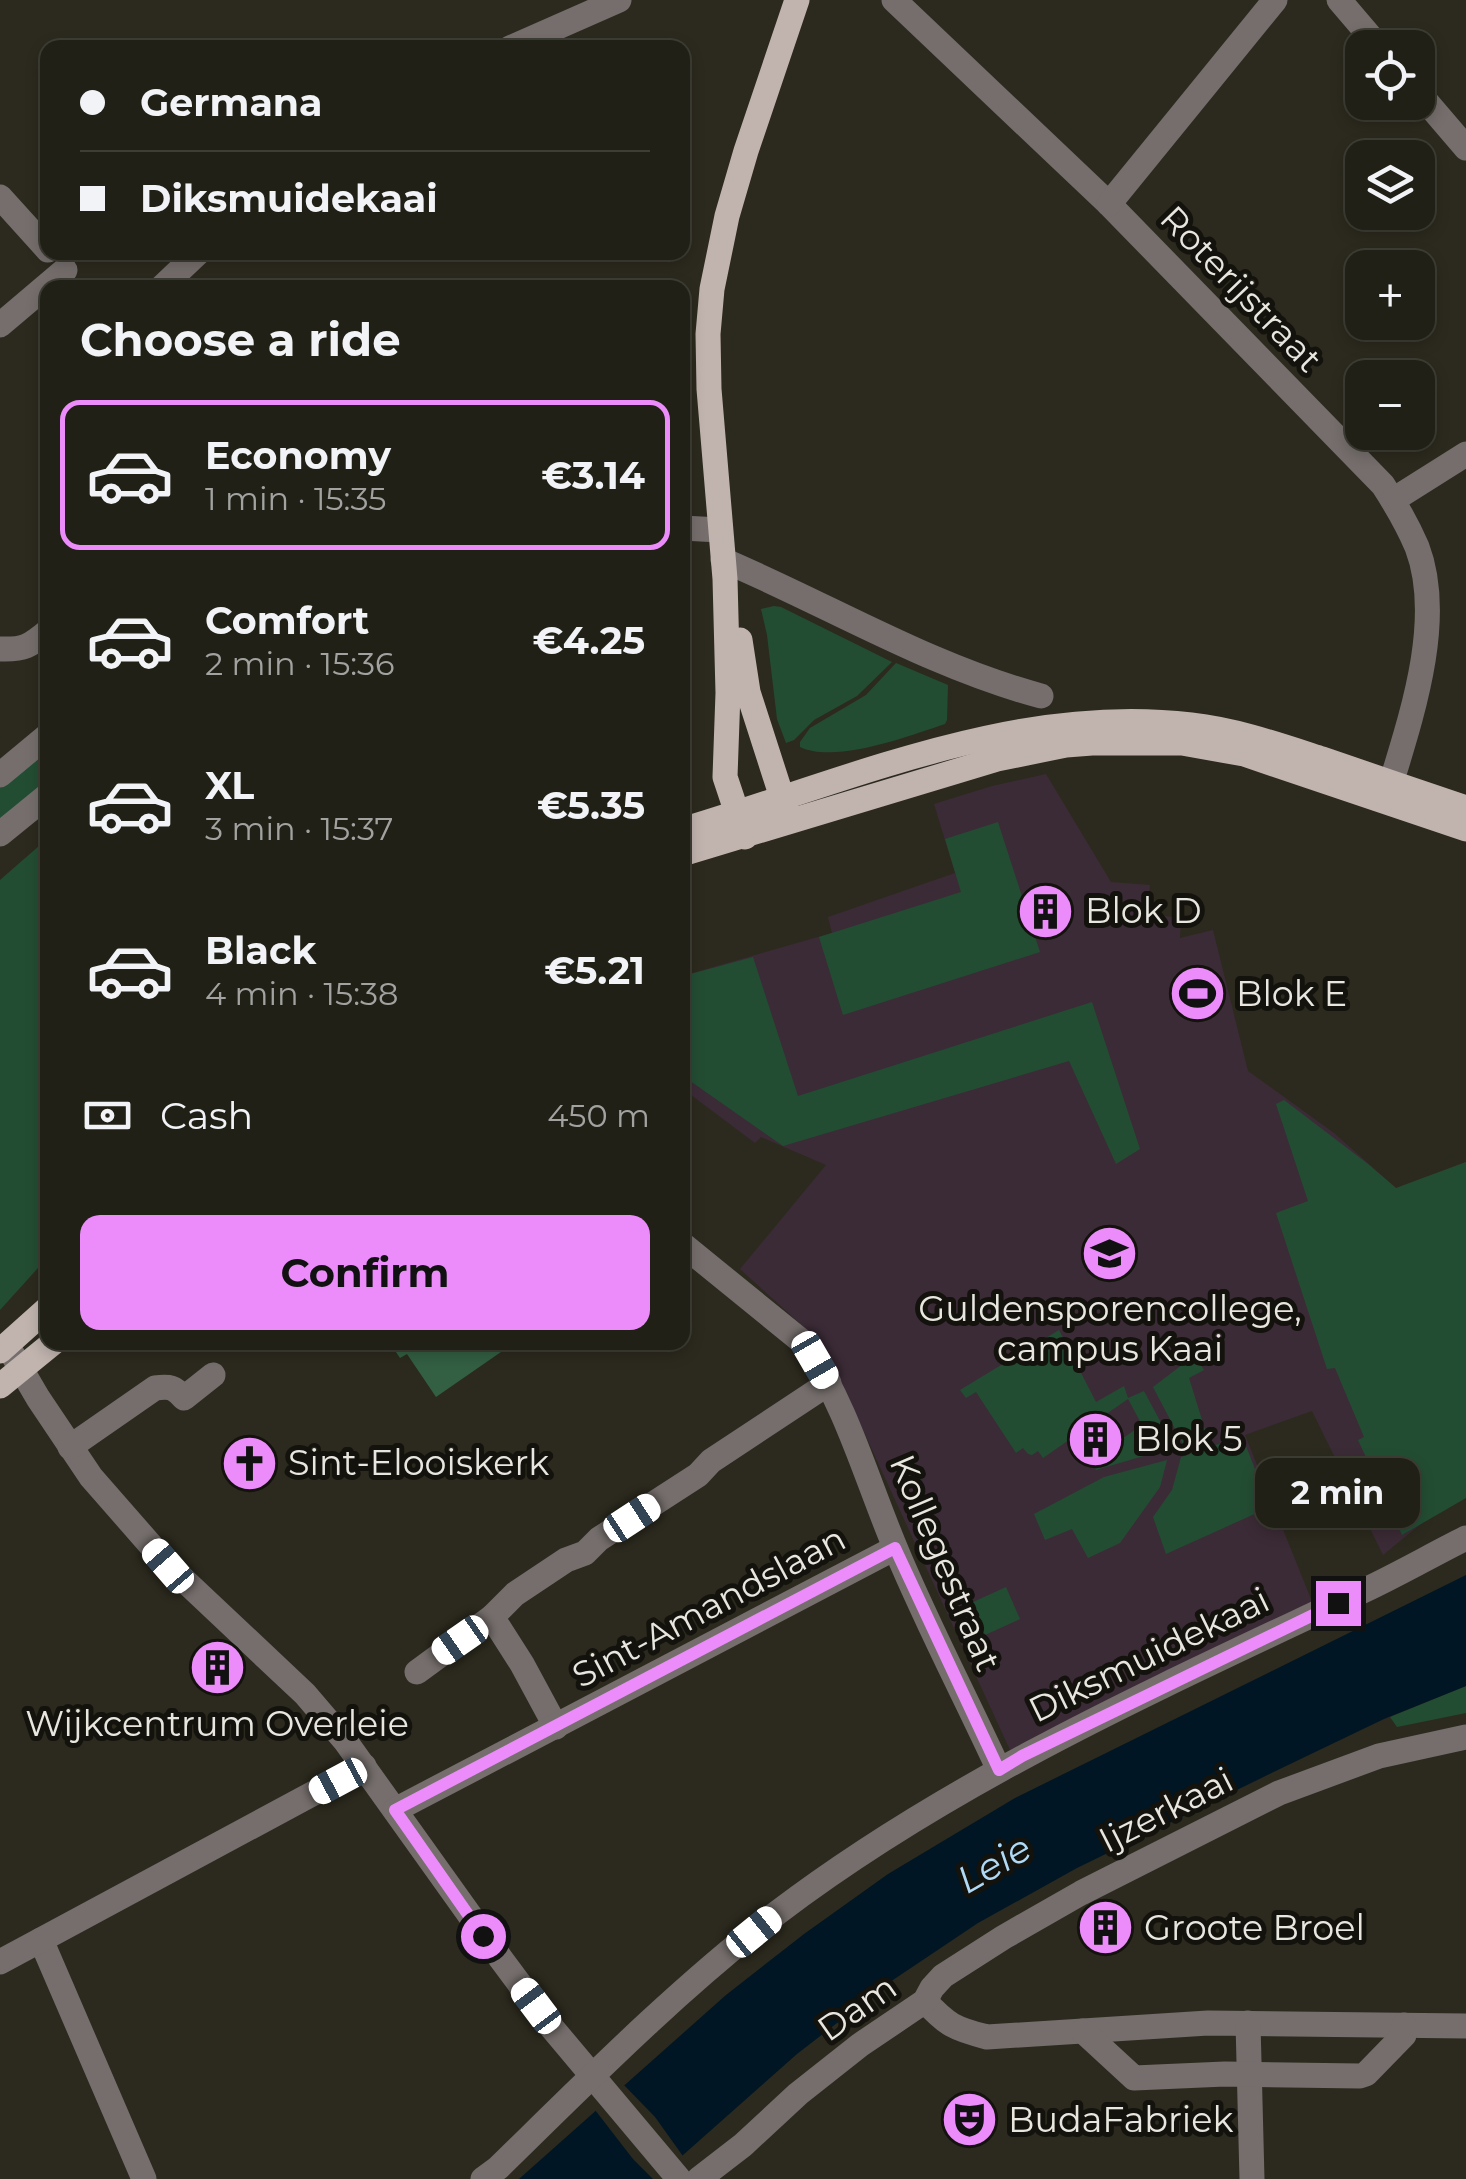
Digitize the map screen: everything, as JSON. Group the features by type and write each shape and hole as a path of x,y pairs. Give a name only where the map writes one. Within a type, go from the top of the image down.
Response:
{"main road":[{"path":"745,837 725,777 728,693 724,570 708,334 726,216 798,0"},
{"path":"724,570 736,605 748,692 786,810"},
{"path":"690,852 745,837 786,810 949,746 1024,731 1158,722 1220,730 1280,745 1466,829"},
{"path":"1388,791 1466,808"},
{"path":"690,827 736,812 786,810"},
{"path":"4,1348 40,1315"},
{"path":"0,1386 45,1350"}],"street":[{"path":"528,40 619,0"},
{"name":"Roterijstraat","path":"894,0 1108,204 1383,485 1393,500 1418,550 1426,593 1425,643 1419,676 1388,791"},
{"path":"1108,204 1275,0"},
{"path":"1339,0 1365,30"},
{"path":"1435,112 1466,148"},
{"path":"0,197 40,242"},
{"path":"169,280 191,260"},
{"path":"0,325 40,285"},
{"path":"1393,500 1466,454"},
{"path":"690,530 720,530"},
{"path":"724,570 1004,686 1041,696"},
{"path":"0,649 16,650 40,641"},
{"path":"0,775 40,742"},
{"path":"0,834 40,802"},
{"name":"Kollegestraat","path":"690,1251 804,1344 829,1383 895,1548 999,1770"},
{"path":"4,1348 91,1477 168,1566 304,1694 364,1766 500,1960 675,2175"},
{"path":"70,1447 155,1388 176,1388 184,1398 213,1375"},
{"path":"417,1672 492,1618 515,1594 584,1552 599,1538 829,1383"},
{"name":"Diksmuidekaai","path":"483,2179 596,2081 730,1951 779,1912 921,1816 999,1770 1466,1538"},
{"name":"Sint-Amandslaan","path":"395,1810 895,1548"},
{"path":"492,1618 556,1727"},
{"name":"Ijzerkaai","path":"925,2001 943,1976 1021,1927 1265,1799 1379,1756 1466,1737"},
{"path":"0,1962 364,1766"},
{"path":"41,1940 144,2179"},
{"name":"Dam","path":"700,2179 798,2094 925,2001 957,2030 987,2038 1163,2024 1466,2026"},
{"path":"1248,2023 1252,2179"},
{"path":"1083,2031 1134,2078 1360,2076 1404,2036 1404,2025"}],"shaded area":[{"name":"Guldensporencollege, campus Kaai","path":"1046,774 1111,882 1150,885 1147,914 1181,918 1180,938 1213,930 1248,1071 1334,1133 1396,1188 1466,1162 1466,1487 1383,1555 1312,1411 1245,1435 1313,1604 1010,1750 834,1367 818,1340 740,1269 826,1165 761,1137 755,1143 690,1094 690,974 832,933 828,917 955,873 934,804"}],"green space":[{"path":"774,606 892,662 857,696 814,720 786,743 777,719 761,609"},
{"path":"896,663 948,685 945,724 852,750 832,752 800,747 810,728 866,695"},
{"path":"40,749 40,795 0,828 0,782"},
{"path":"998,822 1040,952 843,1015 819,937 961,892 945,839"},
{"path":"40,845 40,1266 0,1310 0,880"},
{"path":"753,957 798,1096 1092,1002 1140,1149 1116,1164 1069,1061 783,1146 690,1081 690,974"},
{"path":"1284,1100 1396,1188 1466,1162 1466,1498 1402,1535 1358,1440 1364,1437 1335,1368 1327,1369 1276,1213 1308,1201 1276,1104"},
{"path":"1059,1330 1096,1402 1124,1386 1128,1398 1144,1391 1174,1447 1096,1470 1090,1461 1142,1425 1128,1399 1043,1458 1038,1451 1032,1455 1023,1448 1016,1453 976,1392 966,1398 960,1390"},
{"path":"395,1350 504,1350 436,1397 407,1354 400,1358"},
{"path":"1195,1355 1204,1370 1189,1378 1207,1436 1183,1444 1153,1387"},
{"path":"1242,1436 1270,1507 1166,1554 1153,1517 1172,1490 1181,1457"},
{"path":"1167,1460 1160,1487 1120,1543 1088,1558 1072,1529 1045,1540 1034,1514 1104,1477"},
{"path":"1006,1587 1020,1619 985,1635 971,1603"},
{"path":"1466,1686 1466,1713 1397,1727 1390,1717"}],"water":[{"name":"Leie","path":"1466,1575 1466,1686 1384,1719 1284,1767 1077,1868 978,1923 890,1982 797,2054 656,2179 519,2179 726,1995 888,1874 1015,1798"}],"pier":[{"path":"620,2081 655,2117 685,2159 661,2179 653,2179 633,2159 592,2106"}],"place":[{"name":"Blok D","path":"1046,911"},
{"name":"Blok E","path":"1197,994"},
{"name":"Guldensporencollege, campus Kaai","path":"1110,1253"},
{"name":"Blok 5","path":"1096,1439"},
{"name":"Sint-Elooiskerk","path":"249,1463"},
{"name":"Wijkcentrum Overleie","path":"217,1668"},
{"name":"Groote Broel","path":"1105,1928"},
{"name":"BudaFabriek","path":"969,2120"}],"route":[{"path":"483,1936 395,1810 895,1548 999,1770 1338,1603"}]}
